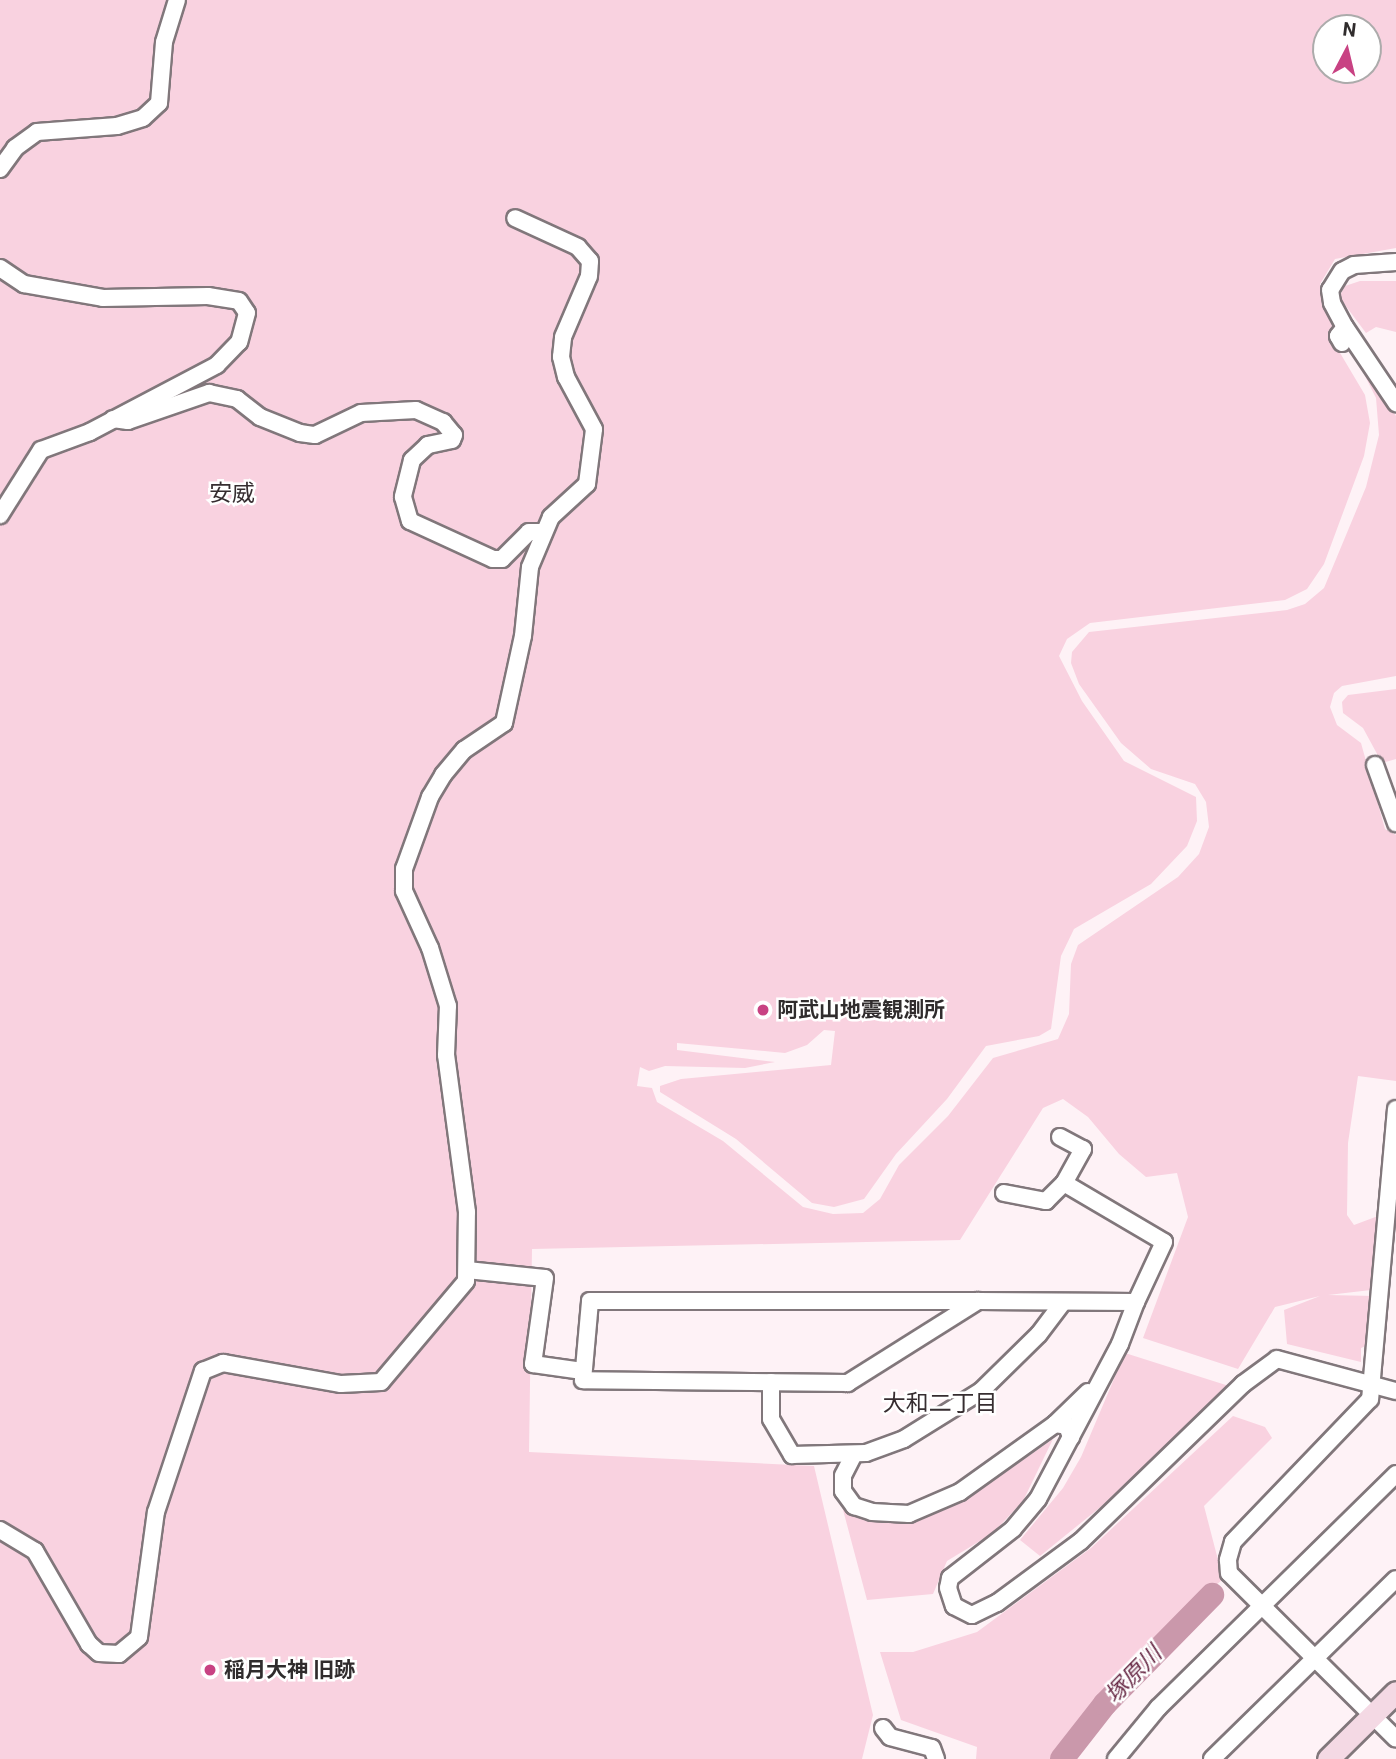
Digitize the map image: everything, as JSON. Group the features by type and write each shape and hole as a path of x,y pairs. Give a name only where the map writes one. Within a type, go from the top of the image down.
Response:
{"street":[{"path":"0,169 15,148 37,132 117,126 143,118 159,103 164,42 177,0"},
{"path":"0,1530 35,1551 89,1644 99,1653 119,1654 139,1637 156,1512 203,1371 223,1363 341,1384 381,1382 466,1281 467,1212 446,1055 448,1006 430,948 404,891 404,869 430,797 443,775 464,750 504,723 511,707 530,567 542,532 560,507 580,493 591,467 594,429 566,377 561,357 563,337 589,276 590,261 578,247 514,218"},
{"path":"1396,262 1354,265 1337,276 1330,290 1344,335 1396,403"},
{"path":"0,268 24,284 103,298 195,296 239,301 247,313 239,342 217,365 113,419 41,450 0,515"},
{"path":"113,419 128,421 209,393 237,399 260,417 300,433 315,435 361,413 416,410 443,422 454,435 452,440 428,445 412,460 403,497 410,521 494,559 502,559 529,532 542,532"},
{"path":"1375,765 1396,823"},
{"path":"1396,1109 1374,1384 1362,1410 1233,1542 1230,1573 1396,1739"},
{"path":"1004,1193 1046,1202 1063,1183 1083,1149 1060,1137"},
{"path":"1063,1183 1164,1242 1108,1368 1038,1499 1013,1529 950,1578 949,1598 962,1612 982,1613 1081,1541 1243,1384 1277,1359 1396,1391"},
{"path":"467,1270 545,1279 533,1364 583,1371"},
{"path":"978,1301 848,1383 583,1380 590,1301 978,1301 1062,1303 1136,1302"},
{"path":"771,1382 771,1419 792,1455 853,1456 904,1439 981,1391 1039,1334 1062,1303"},
{"path":"853,1456 843,1476 838,1495 854,1506 909,1514 960,1492 1055,1424 1108,1368"},
{"path":"1055,1424 1067,1426 1071,1437"},
{"path":"1116,1759 1158,1708 1264,1607 1396,1474"},
{"path":"1212,1759 1396,1579"},
{"path":"1328,1759 1396,1692"},
{"path":"883,1728 890,1737 932,1748 936,1759"}],"shaded area":[{"path":"0,0 1396,0 1396,248 1335,259 1320,284 1323,304 1334,322 1330,336 1365,395 1370,423 1364,456 1324,564 1307,589 1285,600 1090,623 1067,639 1059,656 1082,701 1124,761 1196,797 1197,821 1187,846 1151,884 1074,929 1061,956 1051,1029 1039,1036 986,1046 947,1099 896,1154 864,1199 834,1207 812,1203 736,1139 660,1092 660,1086 681,1079 831,1065 835,1031 824,1030 807,1045 785,1053 677,1043 677,1050 775,1062 745,1068 665,1066 649,1071 640,1067 637,1086 652,1088 657,1102 723,1141 803,1207 833,1214 863,1213 880,1199 899,1165 948,1116 993,1058 1058,1039 1069,1014 1071,964 1078,945 1178,877 1199,854 1209,827 1206,802 1195,784 1151,769 1121,743 1079,684 1071,663 1072,652 1089,632 1287,610 1305,604 1324,588 1366,487 1379,435 1376,398 1347,340 1396,416 1396,676 1342,686 1334,693 1330,707 1337,725 1361,743 1385,829 1396,835 1396,1081 1358,1076 1348,1143 1347,1215 1354,1225 1378,1216 1371,1290 1328,1295 1374,1296 1368,1345 1361,1348 1361,1362 1287,1344 1284,1310 1320,1296 1275,1307 1238,1369 1143,1338 1188,1217 1177,1173 1146,1177 1119,1154 1088,1117 1063,1099 1043,1108 960,1240 532,1249 529,1452 814,1466 873,1715 862,1759 0,1759"},
{"path":"1360,281 1396,281 1396,332 1376,327 1366,333 1339,297 1345,286"},
{"path":"1396,689 1396,759 1382,763 1363,728 1343,713 1342,702 1348,695"},
{"path":"1125,1353 1229,1386 1103,1505 1040,1556 1020,1540 1063,1488 1081,1457"},
{"path":"1233,1416 1265,1427 1272,1438 1204,1506 1223,1579 1147,1646 1051,1759 976,1759 977,1747 901,1720 880,1652 913,1652 977,1632 1091,1548"},
{"path":"1053,1439 1023,1501 993,1533 947,1561 933,1594 867,1600 842,1506 868,1521 915,1521 967,1499"}],"waterway":[{"name":"塚原川","path":"1062,1759 1105,1704 1212,1595"}],"place":[{"name":"阿武山地震観測所","path":"763,1010"},
{"name":"稲月大神 旧跡","path":"210,1670"}],"district":[{"name":"安威","path":"232,494"},
{"name":"大和二丁目","path":"940,1404"}]}
